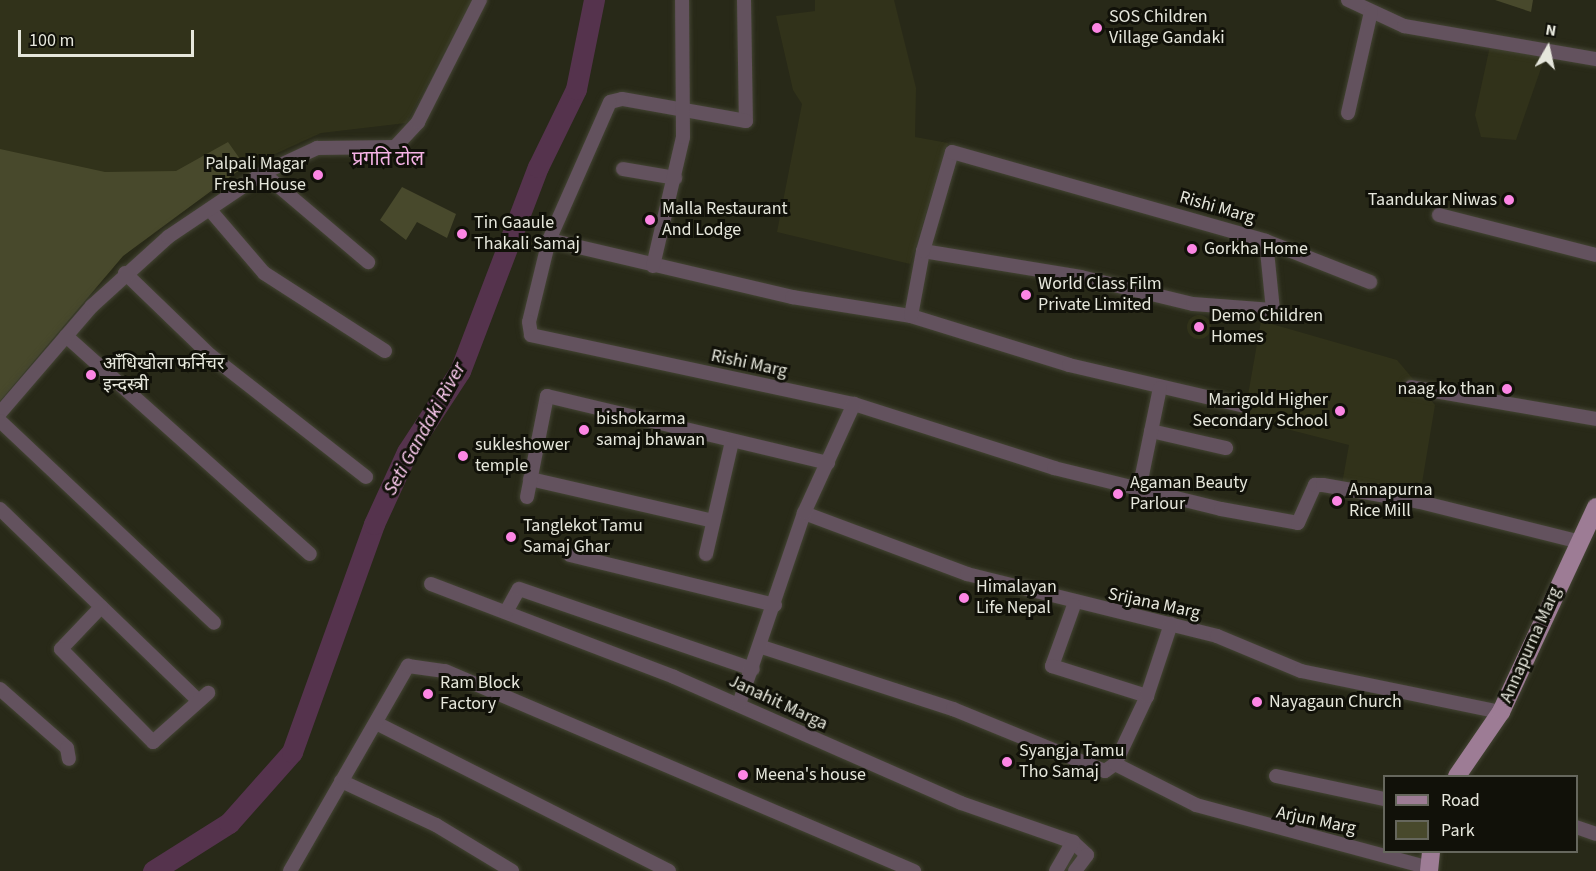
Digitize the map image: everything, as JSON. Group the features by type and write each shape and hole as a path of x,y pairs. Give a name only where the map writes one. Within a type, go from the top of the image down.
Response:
{"main road":[{"name":"Annapurna Marg","path":"1457,775 1501,712 1577,541 1596,507"}],"street":[{"path":"0,413 66,336 125,273 263,173 334,145 395,147 418,122 480,0"},
{"path":"653,266 675,178 683,112 682,0"},
{"path":"744,0 746,121 683,112 622,99 610,102 549,240 653,266 910,316 1160,388 1241,405"},
{"path":"1348,0 1404,26 1596,59"},
{"path":"1348,113 1371,12"},
{"name":"Rishi Marg","path":"910,316 922,252 952,152 1266,241 1273,310 1194,304 1081,277 922,252"},
{"path":"623,170 675,178"},
{"path":"263,173 368,262"},
{"path":"210,210 264,273 386,351"},
{"path":"1439,215 1596,255"},
{"name":"Rishi Marg","path":"549,240 529,333 592,350 854,404 1139,490 1298,523 1315,485 1332,486 1577,541"},
{"path":"1266,241 1370,282"},
{"path":"125,273 210,355 366,477"},
{"path":"66,336 310,554"},
{"path":"1411,387 1596,419"},
{"path":"1139,490 1160,388"},
{"path":"527,497 547,396 828,463"},
{"path":"739,704 762,647 804,513 854,404"},
{"path":"0,421 214,622"},
{"path":"1151,431 1226,448"},
{"path":"706,554 732,441"},
{"path":"530,479 713,521"},
{"path":"0,509 101,607 203,696 153,742 60,649 101,607"},
{"name":"Srijana Marg","path":"804,513 967,574 1074,605 1171,624 1217,636 1301,670 1501,712"},
{"path":"570,555 775,605"},
{"name":"Janahit Marga","path":"430,584 739,704 961,803 1073,842"},
{"path":"506,612 519,589 753,669"},
{"path":"1074,605 1052,666 1147,696"},
{"path":"762,647 963,712 1106,771 1115,764 1147,696 1171,624"},
{"path":"290,871 341,781 378,724 408,666 445,671 914,871"},
{"path":"0,689 68,748 69,759"},
{"path":"378,724 669,871"},
{"name":"Arjun Marg","path":"1115,764 1196,805 1383,851"},
{"path":"1276,776 1383,799"},
{"path":"341,781 436,825 512,871"},
{"path":"1578,828 1596,834"},
{"path":"1056,871 1073,842 1087,855 1075,871"},
{"name":"Arjun Marg","path":"1390,853 1430,863"}],"shaded area":[{"path":"0,0 472,0 406,123 321,133 221,179 123,256 0,401"},
{"path":"815,0 894,0 916,88 915,137 948,143 910,264 777,232 802,104 793,90 776,16 815,11"},
{"path":"1490,46 1546,54 1516,140 1481,137 1475,115"},
{"name":"Demo Children Homes","path":"1199,315 1208,318 1211,327 1208,336 1199,339 1190,336 1187,327 1190,318"},
{"name":"Marigold Higher Secondary School","path":"1261,321 1397,360 1435,405 1419,501 1342,484 1349,445 1244,418"}],"green space":[{"path":"1495,0 1533,0 1531,12"},
{"path":"228,142 245,166 123,256 0,401 0,149 105,172 176,171"},
{"path":"402,187 456,214 447,238 417,222 406,240 380,220"}],"waterway":[{"name":"Seti Gandaki River","path":"153,871 229,823 292,752 374,524 407,452 460,371 538,167 576,89 594,0"}],"place":[{"name":"SOS Children Village Gandaki","path":"1097,28"},
{"name":"Palpali Magar Fresh House","path":"318,175"},
{"name":"Taandukar Niwas","path":"1509,200"},
{"name":"Malla Restaurant And Lodge","path":"650,220"},
{"name":"Tin Gaaule Thakali Samaj","path":"462,234"},
{"name":"Gorkha Home","path":"1192,249"},
{"name":"World Class Film Private Limited","path":"1026,295"},
{"name":"Demo Children Homes","path":"1199,327"},
{"name":"आँधिखोला फर्निचर इन्दस्त्री","path":"91,375"},
{"name":"naag ko than","path":"1507,389"},
{"name":"Marigold Higher Secondary School","path":"1340,411"},
{"name":"bishokarma samaj bhawan","path":"584,430"},
{"name":"sukleshower temple","path":"463,456"},
{"name":"Agaman Beauty Parlour","path":"1118,494"},
{"name":"Annapurna Rice Mill","path":"1337,501"},
{"name":"Tanglekot Tamu Samaj Ghar","path":"511,537"},
{"name":"Himalayan Life Nepal","path":"964,598"},
{"name":"Ram Block Factory","path":"428,694"},
{"name":"Nayagaun Church","path":"1257,702"},
{"name":"Syangja Tamu Tho Samaj","path":"1007,762"},
{"name":"Meena's house","path":"743,775"}],"district":[{"name":"प्रगति टोल","path":"388,159"}]}
